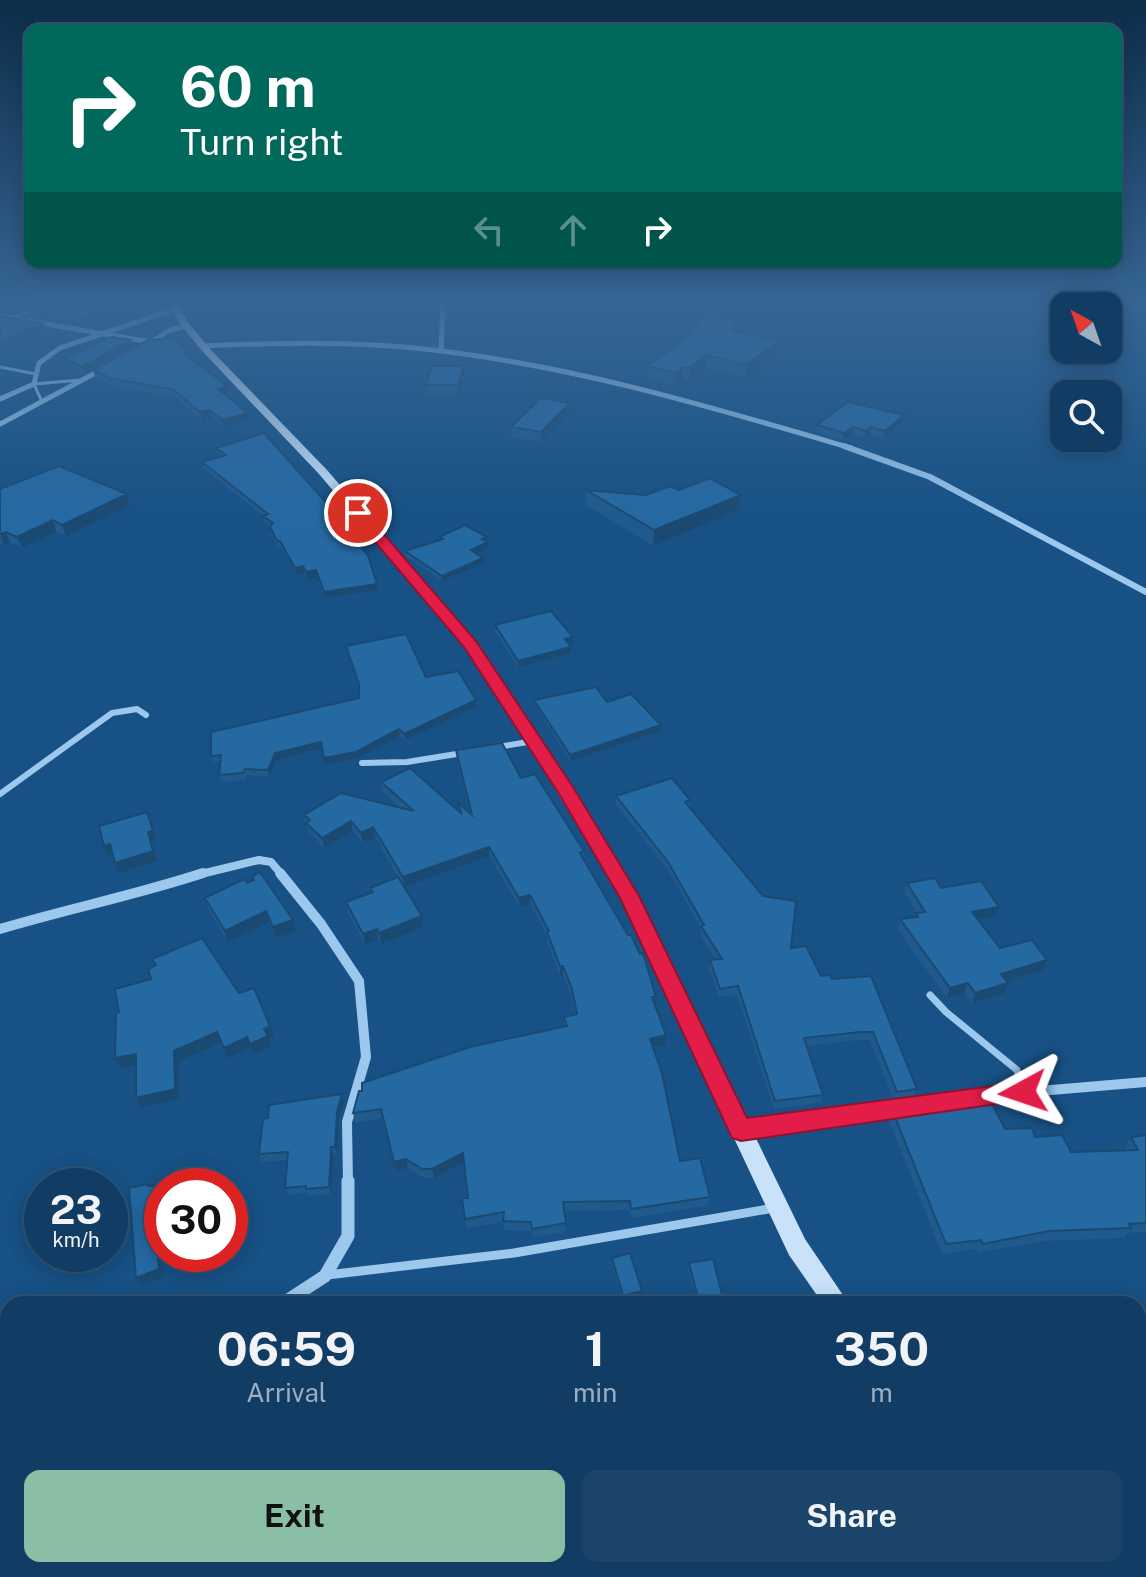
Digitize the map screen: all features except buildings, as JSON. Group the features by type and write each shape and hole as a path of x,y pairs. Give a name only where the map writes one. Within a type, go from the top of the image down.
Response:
{"street":[{"path":"0,399 34,384 36,375"},
{"path":"0,424 92,375"},
{"path":"230,375 323,472 453,624 534,741 629,896 797,1247 831,1296"},
{"path":"578,375 716,408 900,465 962,494 1106,575 1146,592"},
{"path":"0,929 73,907 155,889 216,869 259,860 271,862 321,924 359,981 366,1057 347,1122 348,1236 325,1276 294,1296"},
{"path":"966,1098 1146,1082"},
{"path":"741,1130 906,1107"}],"lane":[{"path":"42,402 34,384 82,380"},
{"path":"0,794 112,713 137,709 146,715"},
{"path":"489,749 534,741"},
{"path":"362,763 407,762 476,751"},
{"path":"930,995 946,1012 1017,1070 1023,1092"},
{"path":"325,1276 514,1253 778,1207"}],"route":[{"path":"358,513 470,644 567,792 629,896 741,1130 1023,1092"}]}
